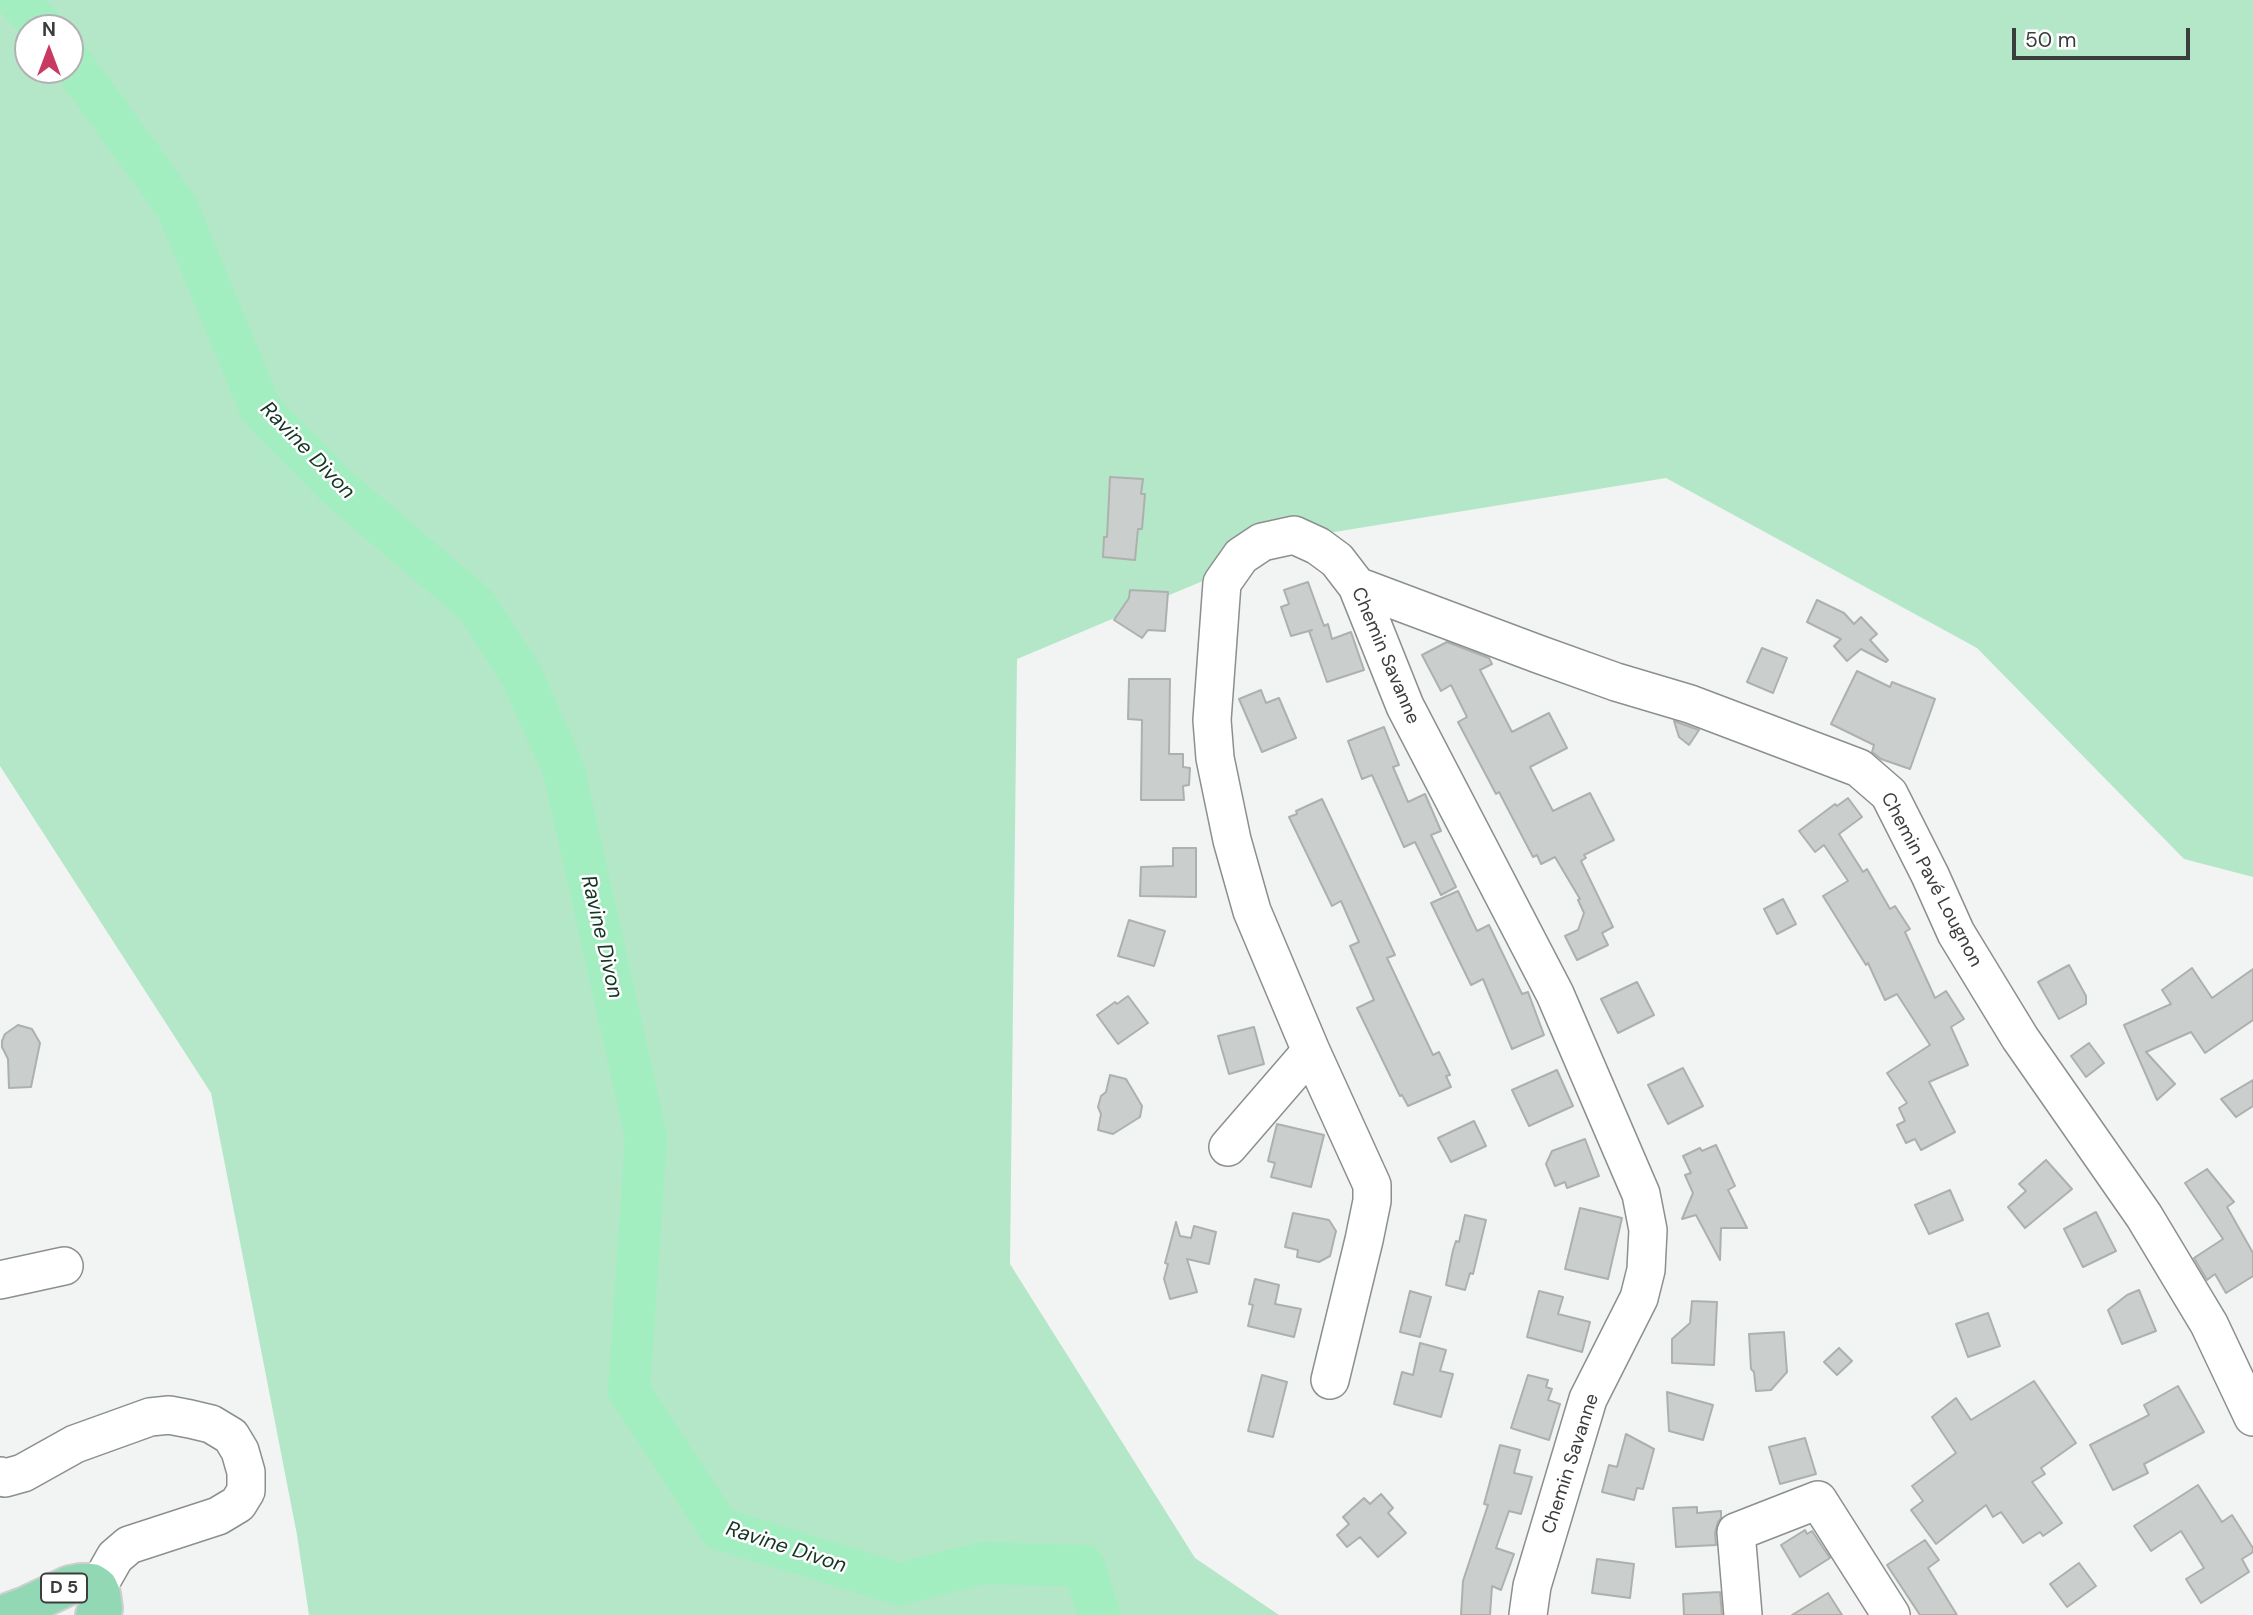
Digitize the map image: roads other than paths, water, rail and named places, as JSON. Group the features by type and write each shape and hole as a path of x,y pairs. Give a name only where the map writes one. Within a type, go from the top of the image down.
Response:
{"main road":[{"name":"D 5","path":"2,1615 70,1585 92,1583 96,1601"}],"street":[{"name":"Chemin Savanne","path":"1330,1380 1364,1240 1372,1201 1372,1185 1311,1051 1252,911 1232,840 1215,758 1212,720 1222,583 1241,556 1262,542 1294,535 1318,545 1337,560 1357,586 1405,706 1555,994 1642,1194 1648,1230 1646,1270 1639,1298 1588,1399 1532,1587 1528,1615"},
{"name":"Chemin Pavé Lougnon","path":"1357,586 1564,663 1690,704 1858,768 1889,794 1956,933 2020,1038 2144,1216 2209,1324 2253,1417"},
{"path":"1228,1147 1311,1051"},
{"path":"0,1280 64,1266"},
{"path":"0,1476 5,1478 23,1473 75,1444 150,1417 169,1415 190,1419 211,1424 230,1436 240,1451 246,1472 246,1491 238,1504 218,1516 129,1545 115,1557 96,1601"},
{"path":"1743,1615 1736,1532 1818,1500 1891,1615"}],"waterway":[{"name":"Ravine Divon","path":"18,0 30,14"},
{"name":"Ravine Divon","path":"84,79 177,207 261,410 336,486 476,605 522,676 564,771 646,1137 629,1391 720,1529 899,1584 983,1563 1084,1566 1099,1615"}]}
